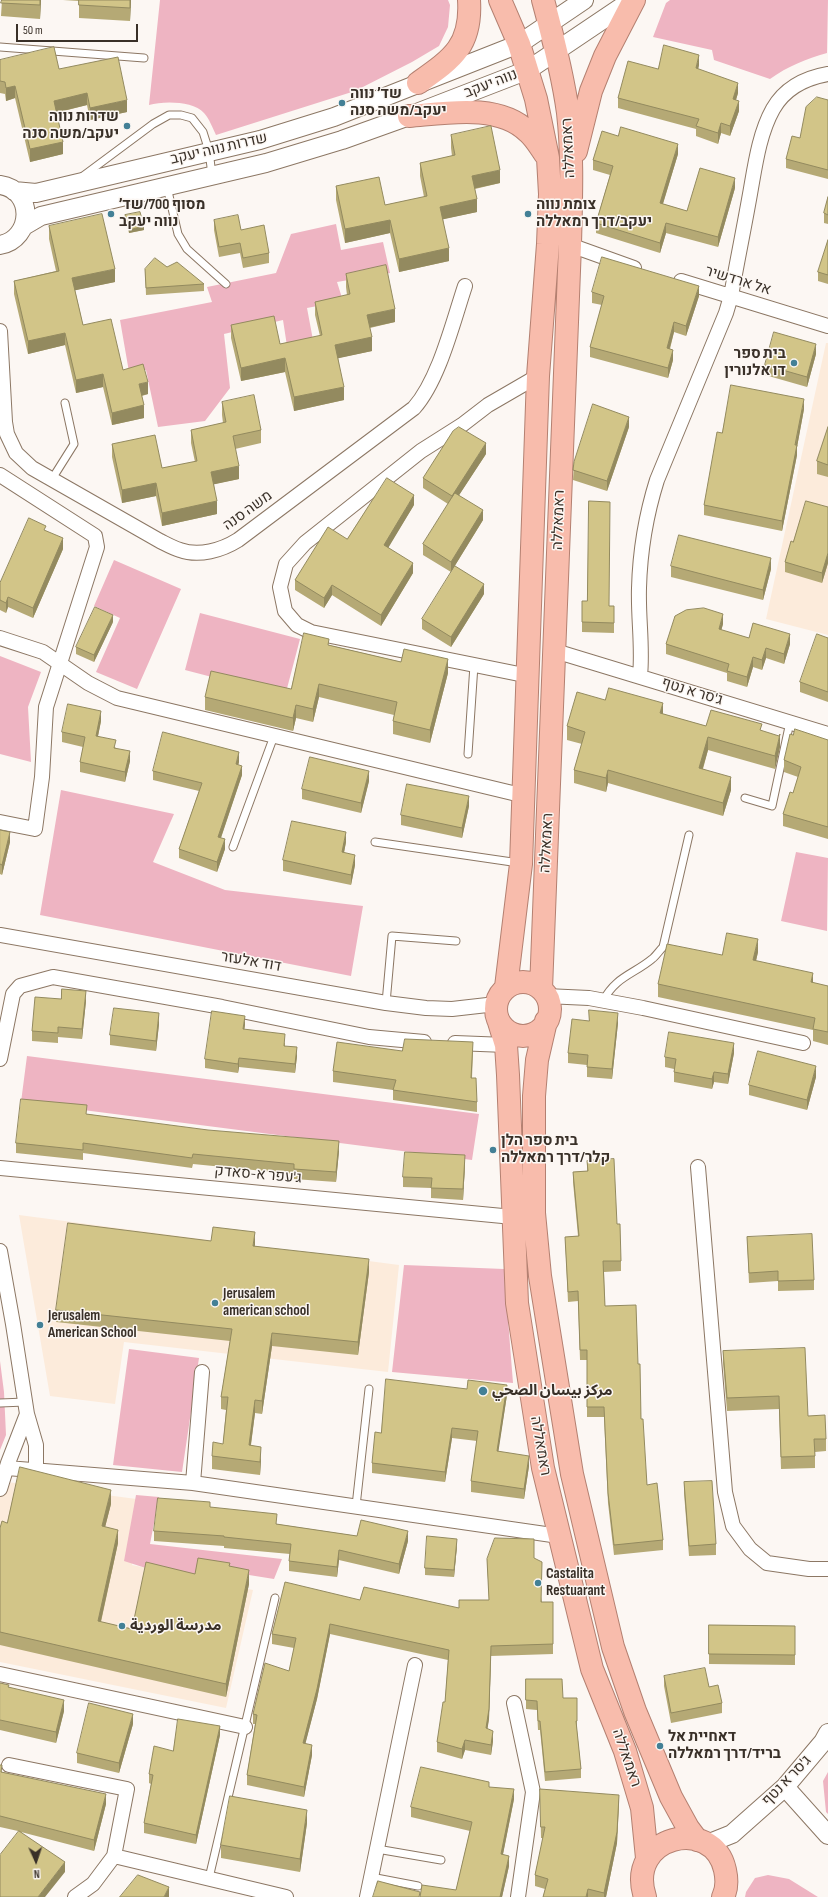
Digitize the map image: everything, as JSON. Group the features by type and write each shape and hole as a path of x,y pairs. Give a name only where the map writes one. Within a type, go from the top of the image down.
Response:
{"highway":[{"path":"418,83 447,62 460,48 468,26 469,0"},
{"name":"ראמאללה","path":"500,0 519,44 536,99 548,158 550,194 548,244 538,376 525,796 521,864 500,1004 506,1045 517,1303 543,1468 592,1669 625,1751 642,1808 647,1858"},
{"name":"ראמאללה","path":"543,0 557,51 568,114 571,173 570,245 543,993"},
{"path":"571,173 591,91 605,56 633,0"},
{"path":"409,116 468,111 492,113 511,121 528,131 548,158"},
{"path":"524,982 533,984 543,993 549,1005 546,1021 541,1029 533,1034 524,1036 513,1034 505,1029 500,1004 515,983 524,982"},
{"name":"ראמאללה","path":"546,1021 537,1060 534,1096 534,1213 540,1276 572,1474 615,1654 635,1711 671,1797 688,1828 702,1842 717,1853 724,1865 725,1891"},
{"path":"645,1897 642,1886 642,1872 647,1858 656,1847 669,1840 683,1837 702,1842"}],"street":[{"path":"519,44 584,0"},
{"path":"528,70 633,0"},
{"name":"נווה יעקב","path":"418,83 519,44"},
{"name":"נווה יעקב","path":"409,116 528,70"},
{"path":"640,676 641,654 639,588 642,547 649,506 658,480 726,313 731,296 759,146 774,109 796,84 815,76 828,74"},
{"name":"שדרות נווה יעקב","path":"7,188 36,192 260,140 319,122 418,83"},
{"name":"שדרות נווה יעקב","path":"0,245 15,239 24,226 41,216 304,152 409,116"},
{"path":"7,188 20,196 25,207 26,218 24,226"},
{"path":"570,245 644,270"},
{"name":"אל ארדשיר","path":"666,277 828,326"},
{"name":"משה סנה","path":"0,331 5,422 11,445 24,461 52,479 160,541 181,551 206,552 226,547 250,531 414,408 424,398 433,380 465,286"},
{"path":"529,676 311,632 297,625 285,611 280,587 286,564 305,543 421,451 462,425 488,406 538,376"},
{"path":"0,475 95,536 96,547 46,707 42,777 35,829 0,822"},
{"path":"0,638 43,652 88,683 117,698 525,796"},
{"name":"ג'סר א נטף","path":"555,650 828,734"},
{"name":"דוד אלעזר","path":"0,935 386,1003 426,1008 452,1009 500,1004"},
{"path":"0,1058 13,994 20,986 54,977 222,1007 369,1037 440,1043 506,1045"},
{"path":"543,993 603,1000 802,1043"},
{"path":"698,1167 725,1492 733,1526 750,1549 767,1563 809,1569 828,1569"},
{"name":"ג'עפר א-סאדק","path":"0,1168 513,1217"},
{"path":"1,1259 26,1408 36,1445 36,1469"},
{"path":"192,1483 202,1372"},
{"path":"0,1488 26,1408"},
{"path":"7,1468 36,1469 192,1483 559,1536"},
{"path":"367,1897 415,1665"},
{"path":"0,1674 245,1726"},
{"path":"514,1703 533,1792 518,1897"},
{"name":"ג'סר א נטף","path":"702,1842 724,1838 742,1825 785,1787 824,1742 828,1733"},
{"path":"9,1765 127,1789 114,1856 93,1884 74,1897"},
{"path":"785,1787 828,1835"},
{"name":"ג'סר א נטף","path":"725,1891 728,1847 742,1825"},
{"path":"114,1856 286,1897"}],"lane":[{"path":"0,47 144,58"},
{"path":"73,184 153,124 169,115 181,115 192,118 203,132 209,151 212,175"},
{"path":"167,186 178,234 187,249 226,284"},
{"path":"52,479 74,444 65,403"},
{"path":"468,754 474,665"},
{"path":"745,798 772,806 790,722"},
{"path":"233,847 274,736"},
{"path":"603,1000 609,990 618,981 652,959 662,947 689,835"},
{"path":"375,842 521,864"},
{"path":"386,1003 392,936 456,941"},
{"path":"356,1506 369,1389"},
{"path":"0,1403 26,1408"},
{"path":"209,1878 275,1598"},
{"path":"377,1849 441,1860"},
{"path":"371,1877 418,1886"}],"shaded area":[{"path":"160,0 448,0 450,5 448,27 439,46 412,62 355,91 216,135 206,115 193,106 178,103 149,105"},
{"path":"670,0 828,0 827,53 797,63 770,79 714,60 712,50 653,37 666,3"},
{"path":"336,224 341,250 383,242 390,273 337,282 343,301 307,308 313,340 287,346 283,320 224,334 230,388 205,421 158,427 146,370 129,372 120,320 212,302 207,287 276,273 291,234"},
{"path":"826,343 828,343 828,635 766,619"},
{"path":"114,560 181,589 137,689 96,672 120,618 94,606"},
{"path":"200,613 300,639 285,696 185,670"},
{"path":"0,656 41,672 28,707 31,762 0,754"},
{"path":"61,790 174,814 153,862 225,890 363,906 351,976 40,915"},
{"path":"796,852 828,858 827,931 781,921"},
{"path":"27,1056 479,1114 472,1160 21,1102"},
{"name":"Jerusalem american school","path":"19,1215 399,1265 388,1372 124,1342 115,1404 50,1396"},
{"path":"404,1265 504,1269 513,1383 392,1372"},
{"path":"129,1349 199,1358 182,1472 113,1465"},
{"path":"0,1361 4,1392 6,1435 0,1450"},
{"name":"مدرسة الوردية","path":"0,1481 144,1500 132,1565 253,1590 226,1708 0,1662"},
{"path":"136,1495 159,1497 150,1544 282,1559 274,1579 199,1567 192,1583 124,1561"},
{"path":"828,1772 828,1814 826,1812 823,1781"},
{"path":"768,1875 789,1879 818,1897 745,1897 746,1892 755,1878"}],"building":[{"path":"2,0 40,0 40,5 1,3"},
{"path":"79,0 130,0 130,8 79,5"},
{"path":"664,45 699,55 696,68 738,83 733,99 739,101 730,126 721,123 718,133 696,126 699,119 618,98 628,61 658,69"},
{"path":"54,47 59,69 118,57 127,100 90,108 87,93 54,101 63,142 30,149 15,86 6,88 5,82 0,81 0,60"},
{"path":"817,97 828,100 828,170 786,159 792,136 800,138 806,107"},
{"path":"491,126 500,170 472,176 477,199 440,207 449,248 399,259 390,220 345,229 336,186 379,177 385,205 427,196 420,163 455,155 451,135"},
{"path":"621,127 678,144 660,203 687,211 700,168 735,178 718,237 666,223 660,243 596,223 613,166 593,160 602,131 618,136"},
{"path":"828,197 828,215 824,213"},
{"path":"140,212 144,226 129,230 125,215"},
{"path":"102,214 115,269 72,278 83,325 111,319 123,370 143,364 148,382 139,384 144,405 112,413 103,374 76,380 65,333 28,341 14,281 59,271 49,226"},
{"path":"238,215 241,230 264,225 269,253 243,258 240,243 219,247 214,220"},
{"path":"828,240 828,275 818,272"},
{"path":"602,257 699,286 686,326 674,322 667,348 673,350 668,368 590,347 604,296 592,292"},
{"path":"155,258 167,267 177,262 204,284 146,288 145,269"},
{"path":"386,265 395,309 367,315 372,337 335,345 344,387 294,397 285,358 241,368 231,325 274,316 280,344 322,335 315,302 350,294 346,274"},
{"path":"774,332 816,344 807,377 765,365"},
{"path":"731,385 804,399 795,445 797,445 782,521 704,505 717,432 722,433"},
{"path":"254,395 261,430 233,436 239,466 211,472 217,501 162,513 156,483 122,490 112,444 155,435 162,468 197,461 191,430 226,422 222,402"},
{"path":"593,404 629,417 607,481 573,470 574,462"},
{"path":"459,427 486,443 452,496 423,478 453,431"},
{"path":"828,427 828,465 817,461"},
{"path":"387,478 414,495 384,545 413,563 381,615 332,585 324,598 295,580 328,527 347,539"},
{"path":"455,493 483,510 451,562 423,544"},
{"path":"589,501 610,502 609,606 614,606 614,623 582,622 582,601 587,601"},
{"path":"806,501 828,507 828,553 822,573 785,562"},
{"path":"29,518 46,526 44,530 63,538 33,608 8,597 6,603 0,600 0,583"},
{"path":"679,535 771,558 763,590 671,566"},
{"path":"455,566 484,584 451,637 422,619"},
{"path":"95,607 113,615 94,655 76,647"},
{"path":"704,608 723,614 719,629 749,638 753,623 790,634 784,654 766,648 762,660 753,657 747,677 727,671 729,664 666,644 675,616 686,610"},
{"path":"304,633 329,639 328,645 401,662 404,649 448,659 430,730 393,721 397,702 319,684 313,709 296,705 293,718 205,697 211,671 291,689"},
{"path":"817,634 828,638 828,692 800,682"},
{"path":"609,688 663,703 660,713 706,726 711,710 762,724 760,730 779,736 780,734 775,756 708,737 699,768 731,777 723,803 608,770 606,778 574,770 585,732 567,726 577,692 605,700"},
{"path":"68,704 101,711 96,736 116,740 114,748 130,751 125,772 80,762 85,737 62,732"},
{"path":"795,729 828,740 828,827 783,814 790,792 793,793 801,767 784,760 790,734 793,735"},
{"path":"163,732 239,752 236,764 242,766 218,837 225,839 217,862 179,849 202,783 153,771"},
{"path":"310,757 369,771 361,803 302,789"},
{"path":"407,784 469,796 462,828 401,815"},
{"path":"292,821 346,832 342,852 355,855 351,875 283,860"},
{"path":"0,830 10,832 2,865 0,864"},
{"path":"727,933 758,939 753,960 813,973 811,982 828,986 828,1032 813,1029 815,1018 658,984 667,944 722,955"},
{"path":"62,989 86,991 82,1029 58,1027 58,1033 32,1031 35,997 61,999"},
{"path":"114,1008 159,1013 156,1041 110,1035"},
{"path":"589,1010 618,1013 612,1069 587,1067 588,1055 568,1053 572,1019 589,1021"},
{"path":"212,1011 245,1016 243,1029 285,1034 284,1046 297,1047 295,1064 239,1058 238,1064 205,1059"},
{"path":"669,1032 734,1043 728,1074 714,1072 712,1079 674,1072 676,1059 665,1057"},
{"path":"405,1039 473,1042 471,1078 476,1078 477,1102 393,1090 396,1080 333,1071 337,1042 402,1051"},
{"path":"758,1051 816,1066 807,1100 749,1085"},
{"path":"21,1099 87,1105 86,1114 208,1130 339,1141 336,1172 294,1169 294,1164 193,1154 192,1158 83,1143 83,1150 16,1143"},
{"path":"405,1152 465,1155 463,1189 431,1188 432,1178 403,1177"},
{"path":"614,1159 617,1224 620,1224 621,1261 603,1261 605,1306 636,1305 638,1364 640,1364 641,1419 643,1419 647,1485 657,1483 663,1540 614,1545 608,1493 604,1407 587,1407 587,1350 580,1350 578,1291 568,1292 565,1237 579,1236 573,1172 588,1171 587,1161"},
{"path":"68,1223 211,1241 213,1227 255,1232 253,1246 369,1259 358,1342 272,1333 262,1401 255,1400 249,1445 261,1447 260,1462 212,1456 213,1442 223,1444 228,1397 221,1397 232,1329 56,1310"},
{"path":"812,1234 814,1280 778,1281 778,1271 749,1273 747,1237"},
{"path":"805,1348 808,1416 825,1415 826,1439 814,1439 815,1456 781,1457 779,1396 727,1398 723,1351"},
{"path":"386,1379 467,1389 468,1380 507,1385 497,1451 529,1456 524,1489 471,1481 478,1431 452,1428 445,1472 372,1463 375,1432 381,1433"},
{"name":"مدرسة الوردية","path":"20,1467 111,1490 102,1526 118,1530 98,1621 132,1629 146,1562 195,1574 198,1558 230,1563 229,1566 249,1570 226,1684 0,1632 0,1528 2,1521 7,1523"},
{"path":"712,1481 716,1544 689,1546 684,1482"},
{"path":"158,1498 210,1502 210,1507 277,1514 276,1524 357,1536 361,1520 408,1531 399,1564 339,1550 337,1567 289,1561 291,1544 224,1536 154,1531"},
{"path":"427,1536 457,1539 454,1570 425,1568"},
{"path":"495,1538 534,1539 534,1558 542,1562 541,1602 553,1602 553,1644 491,1646 489,1709 486,1728 493,1731 491,1745 465,1740 462,1749 437,1742 443,1702 445,1702 449,1650 330,1624 317,1689 303,1743 312,1745 304,1787 247,1775 257,1715 253,1714 265,1663 289,1671 296,1638 272,1634 285,1582 360,1600 364,1587 459,1608 459,1600 489,1600 487,1559"},
{"path":"709,1625 795,1626 795,1655 709,1654"},
{"path":"705,1668 709,1687 718,1685 722,1703 671,1713 664,1676"},
{"path":"526,1679 562,1679 563,1698 577,1698 576,1721 581,1769 545,1772 540,1721 538,1721 537,1701 526,1700"},
{"path":"0,1683 9,1685 8,1687 64,1700 56,1732 0,1720"},
{"path":"89,1703 133,1714 119,1763 77,1753"},
{"path":"178,1719 220,1726 196,1835 144,1823 153,1775 149,1774 154,1746 173,1751"},
{"path":"0,1765 2,1765 1,1772 106,1794 94,1840 0,1816"},
{"path":"421,1767 489,1782 489,1787 514,1789 501,1854 509,1856 500,1897 420,1897 422,1885 456,1890 472,1822 411,1807"},
{"path":"540,1789 619,1795 617,1832 604,1893 588,1889 586,1897 543,1897 548,1879 535,1875 545,1827 541,1827"},
{"path":"230,1796 307,1810 300,1859 221,1845"},
{"path":"19,1831 65,1862 38,1897 0,1897 0,1855"},
{"path":"138,1875 169,1887 164,1897 120,1897"},
{"path":"378,1881 420,1892 419,1897 373,1897"}],"place":[{"name":"שד׳ נווה יעקב/משה סנה","path":"342,103"},
{"name":"שדרות נווה יעקב/משה סנה","path":"127,126"},
{"name":"מסוף 700/שד׳ נווה יעקב","path":"111,214"},
{"name":"צומת נווה יעקב/דרך רמאללה","path":"528,214"},
{"name":"בית ספר דו אלנורין","path":"794,363"},
{"name":"בית ספר הלן קלר/דרך רמאללה","path":"493,1150"},
{"name":"Jerusalem american school","path":"215,1303"},
{"name":"Jerusalem American School","path":"40,1325"},
{"name":"مركز بيسان الصحي","path":"483,1391"},
{"name":"Castalita Restuarant","path":"538,1583"},
{"name":"مدرسة الوردية","path":"122,1626"},
{"name":"דאחיית אל בריד/דרך רמאללה","path":"660,1746"}]}
